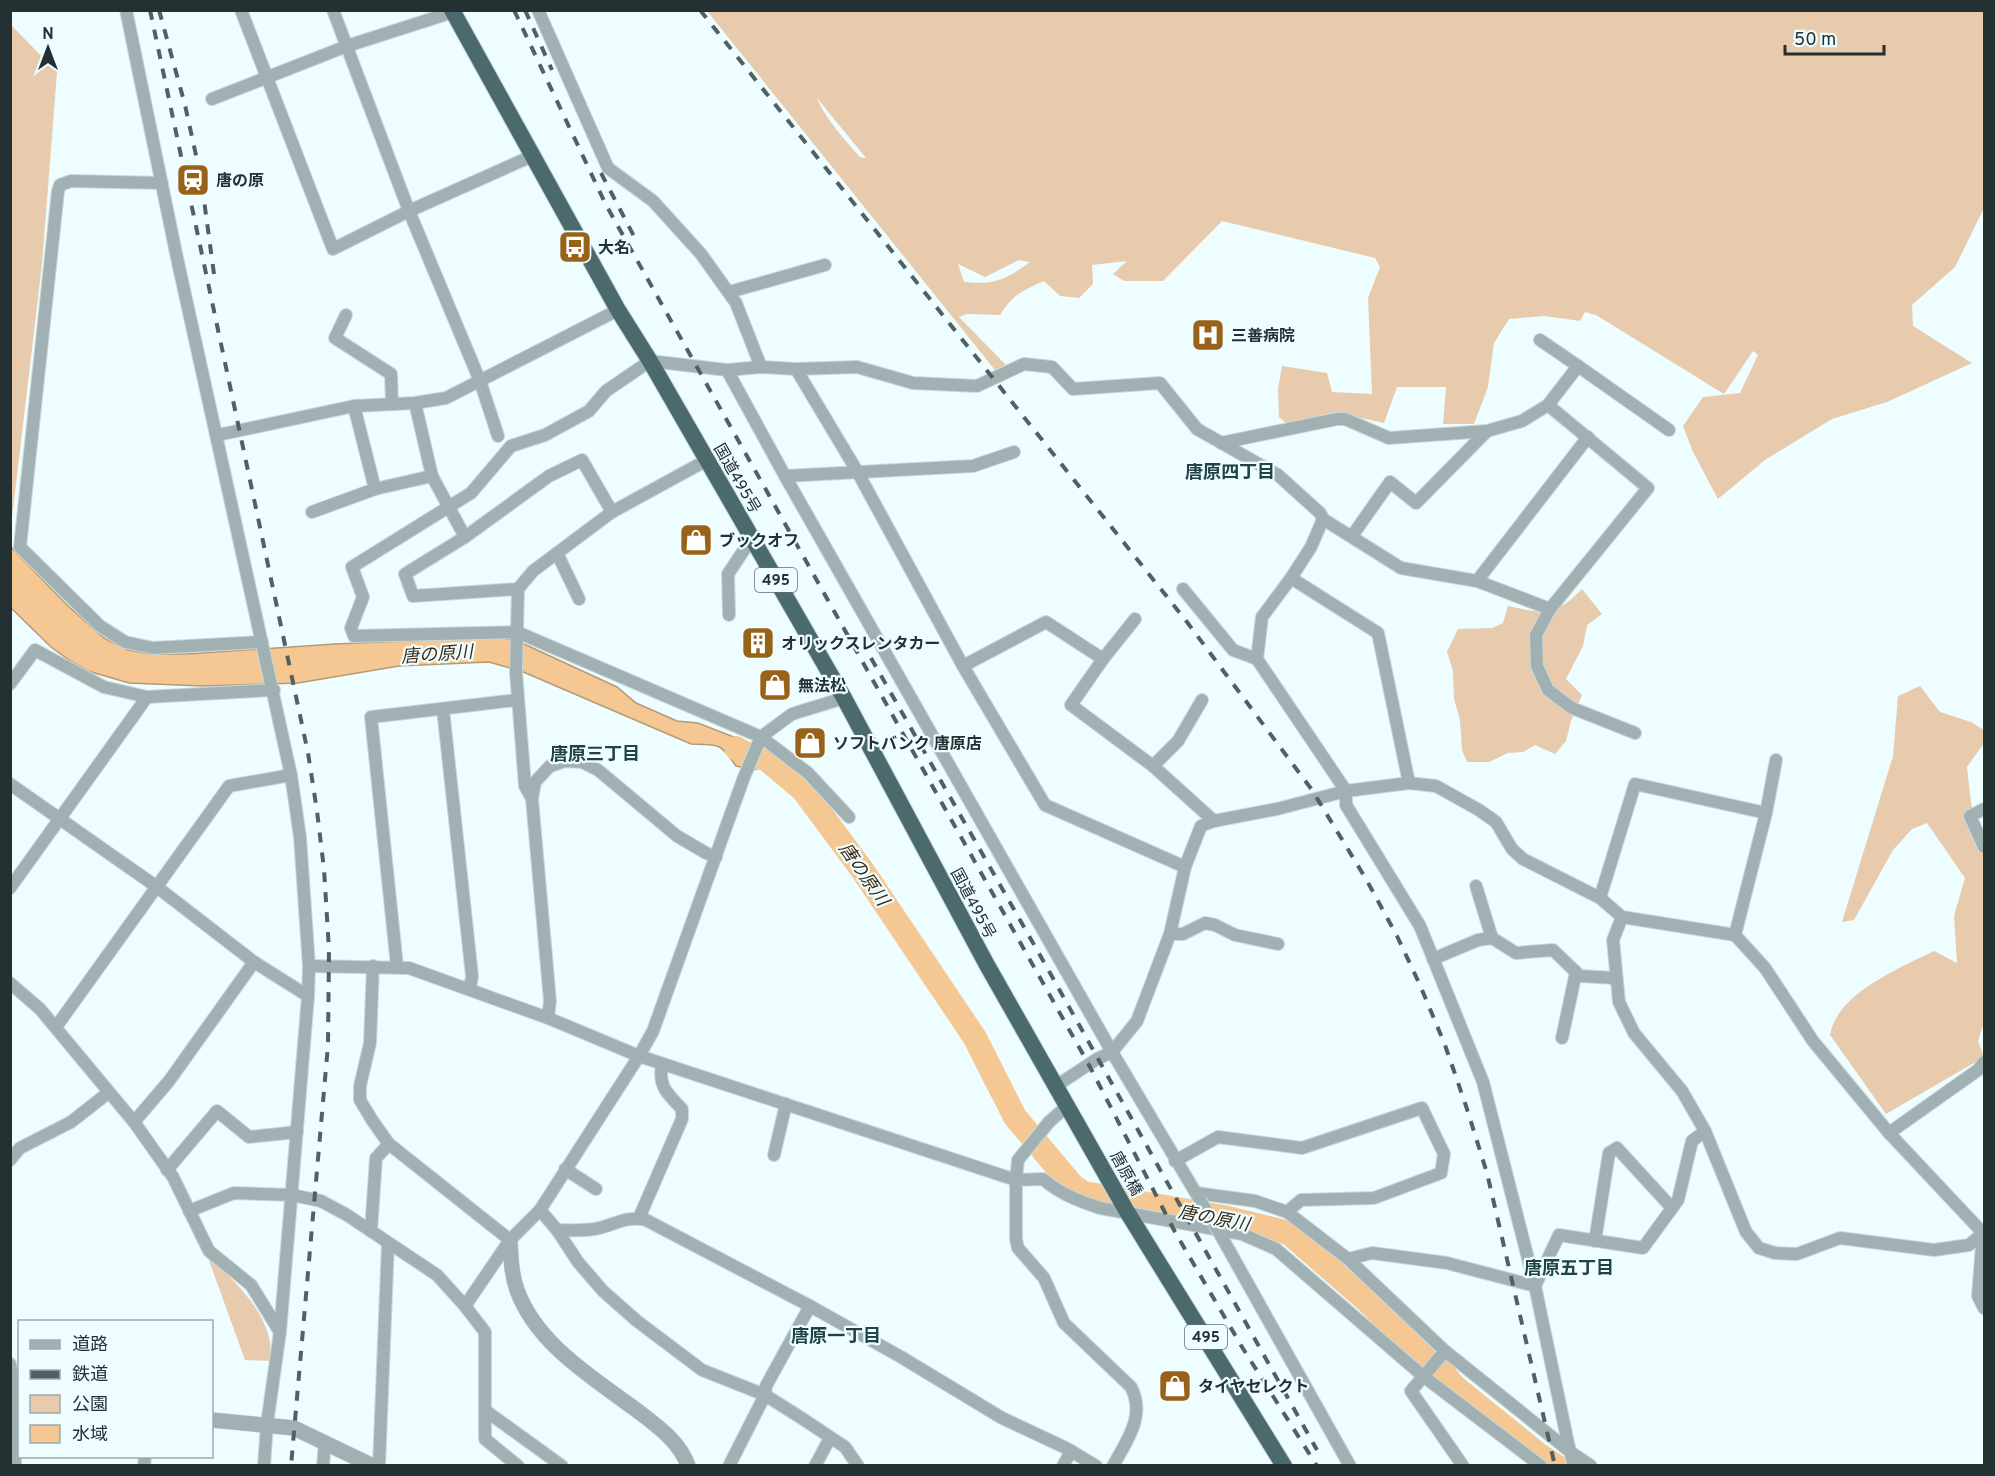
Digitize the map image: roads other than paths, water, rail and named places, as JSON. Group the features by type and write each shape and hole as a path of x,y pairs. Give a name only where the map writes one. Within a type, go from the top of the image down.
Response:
{"highway":[{"name":"国道495号","path":"452,11 618,310 650,361 844,698 987,965 1095,1153"},
{"name":"唐原橋","path":"1095,1153 1128,1211"},
{"name":"495","path":"1128,1211 1284,1466"}],"street":[{"path":"126,10 177,258 274,690 300,837 309,966 308,996 280,1332 267,1424 264,1466"},
{"path":"241,10 333,249 409,211 532,156"},
{"path":"333,10 409,211 480,381 498,436"},
{"path":"538,10 608,168 654,201 702,254 736,303 761,367"},
{"path":"212,99 347,46 452,11"},
{"path":"162,183 71,181 60,186 58,190 20,547 100,626 125,642 153,648 263,647"},
{"path":"729,292 825,265"},
{"path":"218,435 354,406 415,403 446,398 618,310"},
{"path":"346,315 335,338 391,374 392,403"},
{"path":"1540,340 1669,430"},
{"path":"849,818 808,773 761,736 516,636 354,636 351,628 363,597 352,567 471,493 511,446 545,435 589,411 606,391 650,361 726,370 761,367 796,369 857,367 913,383 977,386 1024,364 1052,367 1073,389 1160,383 1197,429 1278,475 1320,513 1323,519 1401,568 1476,580 1550,609"},
{"path":"1221,443 1337,419 1345,419 1389,438 1487,431 1522,421 1548,405 1578,366"},
{"path":"796,369 857,471 963,666 1045,804 1185,867"},
{"path":"726,370 1112,1052 1220,1234 1350,1466"},
{"path":"415,403 432,476 447,508 465,537"},
{"path":"1548,405 1648,488 1550,609 1536,635 1537,666 1548,690 1572,708 1635,733"},
{"path":"354,406 375,489"},
{"path":"1352,536 1390,482 1416,503 1487,431"},
{"path":"1476,580 1588,437"},
{"path":"785,476 973,466 1014,452"},
{"path":"518,589 412,596 405,574 465,537 549,476 582,460 612,512"},
{"path":"532,799 525,786 517,700 518,589 533,571 612,512 707,460"},
{"path":"312,512 375,489 432,476"},
{"path":"1257,659 1262,617 1311,547 1323,519"},
{"path":"729,615 728,574 752,538"},
{"path":"558,553 579,599"},
{"path":"1291,578 1378,633 1409,783"},
{"path":"1183,589 1233,650 1257,659 1346,791 1346,805 1420,926 1483,1082 1535,1286 1573,1460"},
{"path":"1135,619 1071,705 1153,766 1214,821"},
{"path":"963,666 1046,622 1103,659"},
{"path":"10,684 35,650 104,687 147,697 274,690"},
{"path":"10,888 147,697"},
{"path":"465,1306 510,1240 540,1210 639,1056 652,1031 761,736 792,714 844,698"},
{"path":"397,966 371,717 517,700"},
{"path":"1153,766 1178,741 1202,700"},
{"path":"443,710 472,976 470,989"},
{"path":"1735,935 1766,813 1776,760"},
{"path":"548,1018 550,1001 532,799 535,782 550,766 565,761 582,762 598,770 677,836 716,857"},
{"path":"56,1027 229,786 291,776"},
{"path":"1056,1086 1097,1059 1112,1052 1137,1021 1170,934 1185,867 1201,826 1214,821 1277,809 1346,791 1409,783 1436,786 1496,822 1512,849 1523,859 1600,898 1622,917 1735,935 1766,968 1813,1041 1889,1133 1983,1233 1978,1296 1984,1308"},
{"path":"10,784 157,887 254,962 308,996"},
{"path":"1600,898 1635,784 1766,813"},
{"path":"1984,809 1970,816 1984,847"},
{"path":"1476,886 1492,938"},
{"path":"1622,917 1613,940 1619,1002 1634,1033 1682,1091 1705,1131 1746,1232 1759,1248 1775,1253 1797,1254 1840,1238 1935,1250 1969,1245 1983,1233"},
{"path":"1170,934 1183,934 1205,923 1215,925 1235,935 1278,944"},
{"path":"1434,959 1478,940 1492,938 1515,952 1553,950 1580,976 1615,978"},
{"path":"134,1122 169,1081 254,962"},
{"path":"309,966 409,968 548,1018 662,1064 1016,1180 1043,1179 1056,1191 1080,1202 1242,1234 1276,1249 1425,1374 1541,1466"},
{"path":"373,966 370,1042 360,1086 360,1100 372,1120 389,1143 510,1240 514,1279 531,1319 571,1360 664,1431 686,1458 688,1466"},
{"path":"1562,1038 1576,972"},
{"path":"10,983 40,1009 134,1122 167,1170 209,1251 251,1284 280,1332"},
{"path":"1889,1133 1978,1070 1984,1062"},
{"path":"639,1218 682,1119 682,1109 659,1078 662,1064"},
{"path":"10,1160 20,1148 71,1122 108,1093"},
{"path":"774,1155 786,1104"},
{"path":"1067,1106 1049,1122 1018,1160 1016,1239 1018,1248 1044,1278 1064,1323 1131,1387 1137,1398 1136,1422 1113,1466"},
{"path":"1175,1161 1218,1137 1302,1148 1422,1108 1444,1154 1441,1173 1374,1198 1300,1200 1287,1212"},
{"path":"167,1170 217,1111 249,1137 297,1132"},
{"path":"1535,1286 1559,1235 1643,1248 1678,1200 1692,1141 1705,1131"},
{"path":"371,1232 376,1158 389,1143"},
{"path":"1595,1241 1609,1153 1617,1148 1672,1208"},
{"path":"565,1169 596,1189"},
{"path":"189,1211 234,1193 292,1195 321,1201 437,1275 485,1332 485,1439 518,1466"},
{"path":"1198,1197 1255,1201 1287,1212 1348,1259 1443,1354 1573,1460 1591,1466"},
{"path":"540,1210 557,1230 578,1262 603,1291 637,1321 702,1370 765,1395 845,1447 858,1466"},
{"path":"557,1230 598,1228 616,1221 639,1218 700,1247 810,1306 1002,1418 1071,1451 1096,1466"},
{"path":"379,1466 388,1243"},
{"path":"1348,1259 1372,1253 1448,1263 1535,1286"},
{"path":"729,1466 765,1395 766,1386 810,1306"},
{"path":"1443,1354 1411,1390 1463,1466"},
{"path":"10,1365 15,1402 15,1466"},
{"path":"486,1411 562,1466"},
{"path":"213,1420 294,1428 373,1466"},
{"path":"816,1466 830,1438"},
{"path":"323,1466 325,1442"},
{"path":"1063,1466 1071,1451"}],"water":[{"path":"11,547 66,604 104,638 128,650 150,654 187,654 335,644 500,637 524,644 617,687 636,703 677,721 698,723 749,743 764,746 766,759 761,767 754,770 736,766 717,746 691,744 521,671 489,662 399,666 298,683 203,686 129,683 88,671 72,662 51,647 11,608"}],"waterway":[{"name":"唐の原川","path":"736,748 745,754 766,759 803,790 863,871 975,1038 1015,1117 1073,1186 1084,1193 1223,1217 1289,1233 1367,1301 1454,1386 1556,1466"}],"railway":[{"path":"150,10 308,753 324,869 329,950 328,1045 291,1466"},
{"path":"159,10 185,105 201,178 214,274"},
{"path":"514,10 606,205 1089,1065 1175,1232 1242,1347 1317,1466"},
{"path":"525,10 552,70"},
{"path":"700,10 1187,622 1312,790 1366,879 1420,985 1445,1045 1466,1106 1487,1173 1555,1466"},
{"path":"601,173 637,242"},
{"path":"871,658 1317,1450"}],"place":[{"name":"唐の原","path":"193,180"},
{"name":"大名","path":"575,247"},
{"name":"三善病院","path":"1208,335"},
{"name":"ブックオフ","path":"696,540"},
{"name":"オリックスレンタカー","path":"758,643"},
{"name":"無法松","path":"775,685"},
{"name":"ソフトバンク 唐原店","path":"810,743"},
{"name":"タイヤセレクト","path":"1175,1386"}],"district":[{"name":"唐原四丁目","path":"1230,472"},
{"name":"唐原三丁目","path":"595,754"},
{"name":"唐原五丁目","path":"1569,1268"},
{"name":"唐原一丁目","path":"836,1336"}]}
